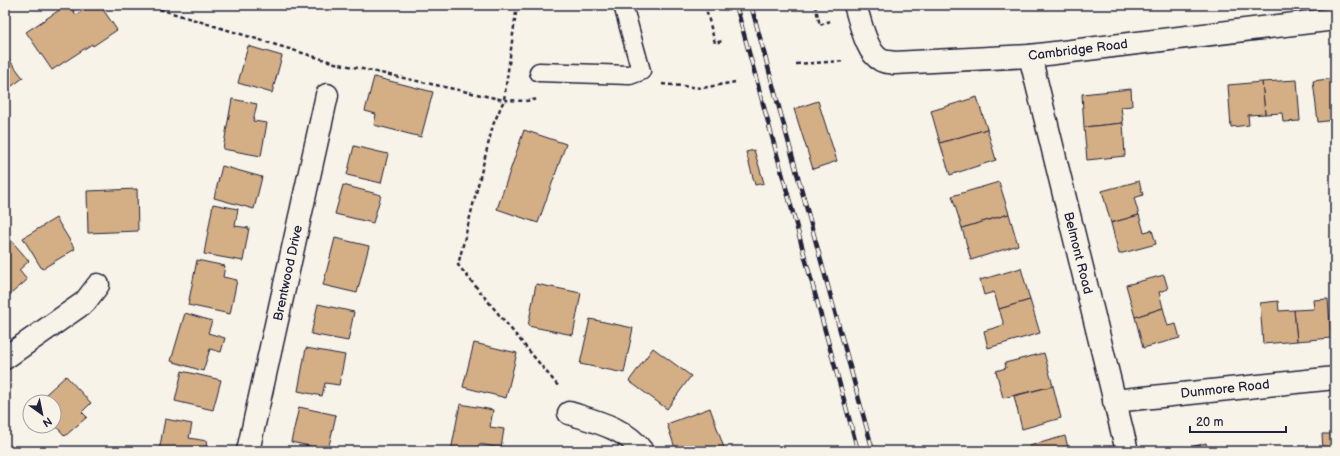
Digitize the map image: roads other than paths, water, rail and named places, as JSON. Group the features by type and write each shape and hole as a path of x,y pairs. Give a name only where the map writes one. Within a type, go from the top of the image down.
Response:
{"street":[{"name":"Cambridge Road","path":"855,5 866,40 874,55 881,60 894,63 1030,56 1335,19"},
{"name":"Belmont Road","path":"1030,56 1127,451"},
{"name":"Brentwood Drive","path":"248,451 327,95"},
{"path":"5,358 85,302 98,285"},
{"name":"Dunmore Road","path":"1114,400 1335,378"},
{"path":"568,412 609,427 627,436 642,451"}],"lane":[{"path":"539,72 630,75 641,71 623,5"}],"railway":[{"path":"736,5 858,451"},
{"path":"751,5 873,451"}]}
